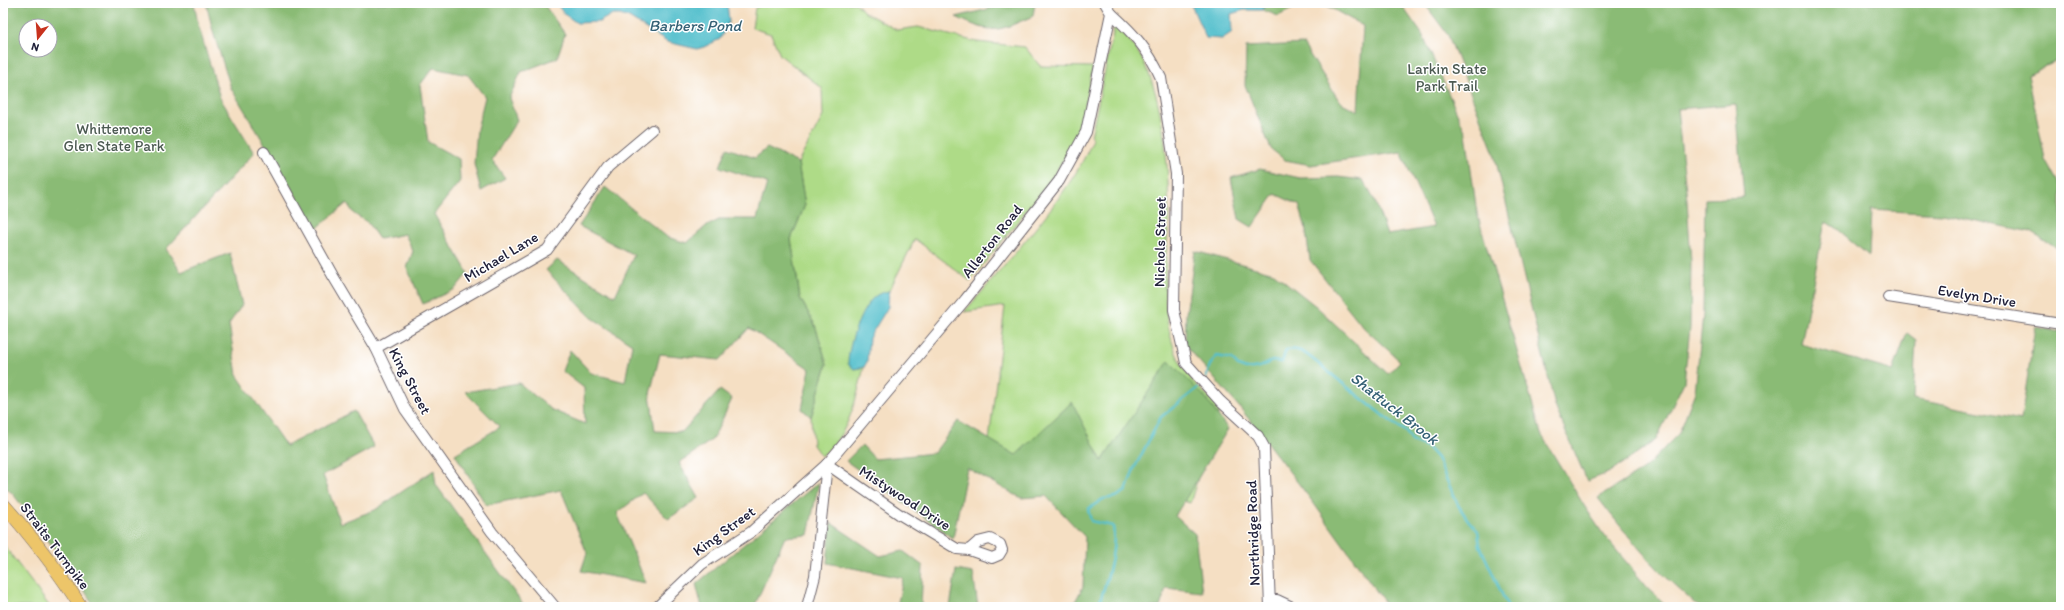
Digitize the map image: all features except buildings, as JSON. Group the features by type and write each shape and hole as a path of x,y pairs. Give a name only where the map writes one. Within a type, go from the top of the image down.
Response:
{"main road":[{"name":"Straits Turnpike","path":"3,504 32,536 81,607"}],"street":[{"path":"1106,3 1111,13"},
{"name":"Nichols Street","path":"1111,13 1136,35 1155,65 1161,78 1176,174 1174,310 1186,363 1220,400 1258,436 1264,447 1266,458"},
{"name":"Allerton Road","path":"827,464 965,300 1059,181 1086,132 1111,13"},
{"name":"Michael Lane","path":"376,348 547,250 608,167 652,130"},
{"name":"King Street","path":"264,152 333,276 376,348 405,409 492,532 555,607"},
{"name":"Evelyn Drive","path":"1888,296 2061,324"},
{"name":"Northridge Road","path":"1266,458 1266,515 1270,603"},
{"path":"807,607 815,576 827,464"},
{"name":"Mistywood Drive","path":"827,464 899,514 957,550 969,550"},
{"name":"King Street","path":"657,607 702,564 751,532 827,464"},
{"path":"1270,603 1278,600 1292,607"}],"green space":[{"name":"Whittemore Glen State Park","path":"3,3 194,3 198,24 220,98 254,153 166,249 181,272 230,253 242,305 229,324 237,375 286,446 354,411 374,447 323,475 340,523 375,510 434,470 436,485 525,607 95,607 75,576 13,494 3,485"},
{"path":"206,3 543,3 565,34 557,58 521,72 509,98 517,120 492,160 505,178 481,191 474,164 477,129 485,97 468,75 433,68 420,85 428,142 459,159 460,181 434,214 468,273 455,289 423,304 407,268 413,251 405,234 379,239 367,222 354,214 347,203 316,229 231,88 214,35"},
{"path":"769,3 856,3 864,12 897,30 918,27 977,42 1025,47 1040,66 1093,67 1079,133 1051,180 970,281 915,239 889,291 877,295 854,369 864,367 850,416 845,427 831,448 821,456 813,445 811,417 827,364 815,325 800,298 791,239 805,205 798,163 823,116 822,88 780,55 771,34 752,28 755,8"},
{"path":"996,3 1035,3 1033,16 1011,25 995,29 979,27 956,17 996,7"},
{"path":"1265,3 1305,3 1278,16 1263,10"},
{"path":"1322,3 1400,3 1422,34 1466,133 1477,213 1541,434 1603,534 1647,587 1668,607 1388,607 1312,501 1241,409 1185,345 1186,314 1195,251 1274,273 1317,307 1388,374 1400,361 1364,328 1310,260 1305,225 1299,205 1275,194 1252,227 1239,219 1231,178 1260,169 1300,178 1338,177 1363,180 1375,201 1387,235 1434,227 1401,152 1311,165 1285,160 1271,149 1245,85 1246,47 1303,44 1340,102 1358,111 1363,26"},
{"path":"1424,3 2061,3 2061,59 2028,75 2045,159 2061,188 2061,251 2031,232 1943,214 1871,210 1869,256 1834,226 1825,222 1801,344 1893,371 1907,333 1916,340 1913,399 2021,420 2035,327 2061,332 2061,607 1700,607 1672,583 1633,542 1598,498 1645,468 1679,433 1695,392 1703,315 1705,199 1744,197 1736,104 1677,109 1687,200 1691,262 1690,328 1684,382 1656,440 1608,473 1587,481 1555,406 1494,153 1448,35"},
{"path":"1115,24 1135,47 1144,63 1157,100 1162,122 1168,189 1165,296 1166,312 1173,344 1179,360 1187,374 1220,408 1190,503 1153,492 987,458 1005,306 964,312 1039,224 1069,183 1082,162 1093,139 1091,136"},
{"path":"727,148 755,158 767,148 798,163 805,205 791,239 800,298 815,325 827,364 811,417 802,409 810,369 749,328 720,360 660,354 650,394 655,431 682,432 720,390 732,399 713,439 679,463 699,498 668,519 643,493 617,513 646,583 581,571 587,553 561,490 486,505 455,454 500,427 465,392 519,383 552,410 585,424 584,388 562,371 570,350 591,373 625,382 632,344 591,317 546,270 557,260 615,296 634,255 579,226 605,187 667,237 687,243 705,227 721,219 757,219 767,183 720,167"},
{"path":"1169,361 1203,395 1228,429 1175,516 1195,534 1202,592 1166,588 1160,607 1072,607 1083,587 1085,537 1046,496 1021,498 967,468 953,538 846,461 862,445 875,459 934,453 958,421 1016,455 1072,402 1102,461"},
{"path":"819,482 808,535 785,537 754,607 702,607 696,584"},
{"path":"831,523 880,556 903,551 923,566 921,607 897,607 903,578 827,563"},
{"path":"3,544 50,607 3,607"},
{"path":"956,570 973,573 978,607 950,607"}],"water":[{"name":"Barbers Pond","path":"556,3 727,3 729,21 720,39 697,49 667,42 629,18 620,15 611,15 599,22 577,23 564,14"},
{"path":"1187,3 1265,3 1263,10 1244,10 1231,14 1232,32 1222,39 1206,38 1191,5"},
{"path":"889,291 888,307 869,338 867,362 864,367 854,369 848,364 850,347 856,326 871,300 878,294"}],"waterway":[{"name":"Shattuck Brook","path":"1206,378 1210,365 1217,356 1232,359 1238,366 1246,369 1260,367 1272,361 1282,362 1286,350 1299,350 1310,357 1381,414 1406,432 1412,441 1427,447 1437,458 1458,505 1468,520 1478,531 1480,546 1508,607"},
{"name":"Shattuck Brook","path":"1098,607 1112,556 1114,536 1113,526 1091,521 1088,509 1103,499 1116,497 1126,491 1134,469 1161,417 1198,388"}],"park label":[{"name":"Larkin State Park Trail","path":"1447,78"}]}
